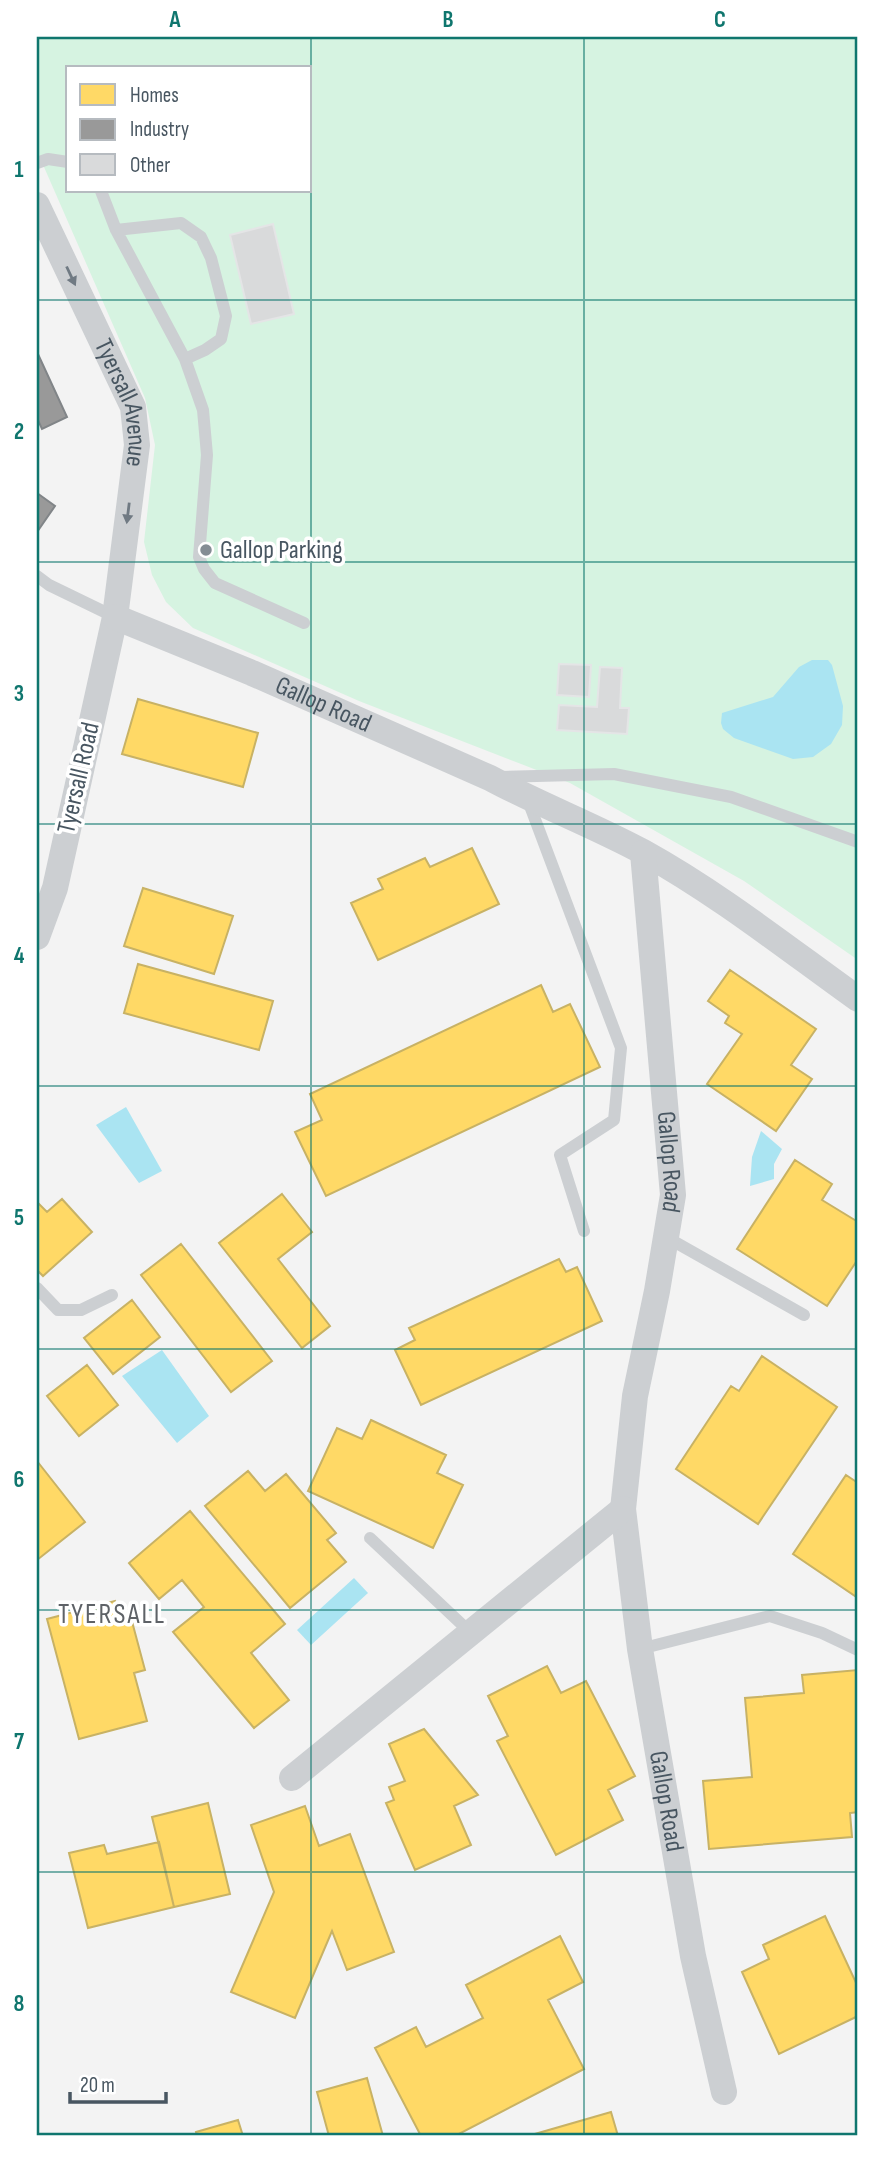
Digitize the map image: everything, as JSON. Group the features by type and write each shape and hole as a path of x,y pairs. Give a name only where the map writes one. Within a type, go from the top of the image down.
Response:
{"street":[{"name":"Tyersall Avenue","path":"38,212 133,407 137,445 115,617"},
{"name":"Gallop Road","path":"115,617 252,673 490,778 643,853 725,904 858,999"},
{"name":"Tyersall Road","path":"37,937 55,888 115,617"},
{"name":"Gallop Road","path":"643,853 673,1195 635,1396 623,1510 640,1649 693,1956 723,2092"},
{"path":"292,1778 623,1510"}],"lane":[{"path":"37,163 48,159 66,162"},
{"path":"101,192 116,230 185,359 203,410 207,454 199,558 204,569 215,583 304,623"},
{"path":"116,230 181,223 201,237 211,258 226,316 221,339 185,359"},
{"path":"37,576 115,617"},
{"path":"490,778 614,774 731,797 858,842"},
{"path":"527,798 621,1048 614,1120 560,1155 584,1231"},
{"path":"666,1237 804,1315"},
{"path":"37,1288 58,1310 81,1310 112,1295"},
{"path":"370,1538 471,1633"},
{"path":"640,1649 770,1616 822,1633 858,1650"}],"green space":[{"path":"37,37 858,37 858,960 744,881 570,783 359,701 193,628 166,602 152,575 144,542 155,445 145,398 37,151"}],"water":[{"path":"812,660 828,660 832,665 843,706 842,725 831,744 813,757 793,759 734,738 723,729 722,713 773,697 799,667"},
{"path":"126,1107 162,1171 139,1183 96,1125"},
{"path":"761,1131 782,1149 774,1164 774,1179 750,1186 752,1157"},
{"path":"162,1350 209,1416 177,1443 122,1376"},
{"path":"354,1578 368,1593 311,1645 297,1630"}],"building: Homes":[{"path":"138,699 258,733 243,787 122,754"},
{"path":"472,848 499,904 378,960 351,903 383,889 378,879 425,858 430,867"},
{"path":"143,888 233,916 214,974 124,946"},
{"path":"138,964 273,1001 259,1050 124,1013"},
{"path":"730,970 816,1029 791,1065 812,1079 776,1131 707,1084 742,1034 725,1023 729,1016 708,1001"},
{"path":"541,985 553,1012 570,1004 600,1067 326,1196 295,1132 322,1120 310,1094"},
{"path":"795,1160 832,1184 822,1200 858,1222 858,1259 827,1306 737,1249"},
{"path":"282,1194 312,1232 278,1259 330,1326 302,1348 219,1243"},
{"path":"62,1199 92,1232 43,1276 37,1270 37,1202 47,1212"},
{"path":"181,1244 272,1361 231,1392 141,1275"},
{"path":"559,1259 566,1272 577,1267 602,1321 421,1405 395,1350 415,1340 409,1328"},
{"path":"132,1300 160,1337 113,1374 84,1338"},
{"path":"762,1356 837,1407 758,1524 676,1469 731,1386 739,1391"},
{"path":"87,1365 118,1405 79,1436 47,1396"},
{"path":"371,1420 446,1455 437,1473 463,1485 433,1548 308,1491 337,1428 362,1439"},
{"path":"37,1461 85,1522 37,1560"},
{"path":"248,1471 265,1491 286,1474 336,1533 327,1540 346,1562 290,1608 205,1506"},
{"path":"846,1475 858,1483 858,1598 793,1554"},
{"path":"190,1511 285,1624 251,1653 289,1700 254,1728 173,1632 204,1607 182,1580 159,1599 129,1563"},
{"path":"115,1601 119,1617 130,1614 145,1670 134,1673 147,1721 79,1739 47,1619"},
{"path":"547,1666 561,1693 586,1681 635,1776 608,1790 623,1820 556,1855 497,1741 508,1736 488,1696"},
{"path":"858,1670 858,1812 850,1813 852,1837 709,1849 703,1781 752,1777 745,1698 804,1693 802,1675"},
{"path":"424,1729 478,1795 454,1806 471,1845 415,1870 386,1803 394,1800 389,1787 405,1781 389,1744"},
{"path":"208,1803 230,1894 174,1907 152,1817"},
{"path":"305,1806 319,1846 350,1834 394,1952 347,1970 332,1931 295,2018 231,1992 274,1892 251,1825"},
{"path":"159,1842 174,1907 88,1928 69,1853 104,1845 107,1854"},
{"path":"825,1916 858,1987 858,2016 779,2054 742,1972 769,1959 763,1945"},
{"path":"560,1936 583,1982 548,2000 584,2069 455,2136 421,2136 375,2048 416,2027 426,2047 483,2018 466,1985"},
{"path":"367,2078 383,2136 329,2136 317,2092"},
{"path":"611,2112 618,2136 535,2134"},
{"path":"238,2120 243,2136 197,2136 196,2132"}],"building: Industry":[{"path":"37,352 67,417 42,429 37,418"},
{"path":"37,493 55,506 37,532"}],"building: Other":[{"path":"273,224 294,314 251,324 230,235"},
{"path":"559,664 591,665 589,697 557,695"},
{"path":"600,667 622,668 620,708 629,708 627,734 557,730 559,705 597,707"}],"place":[{"name":"Gallop Parking","path":"206,550"}],"district":[{"name":"TYERSALL","path":"112,1614"}]}
